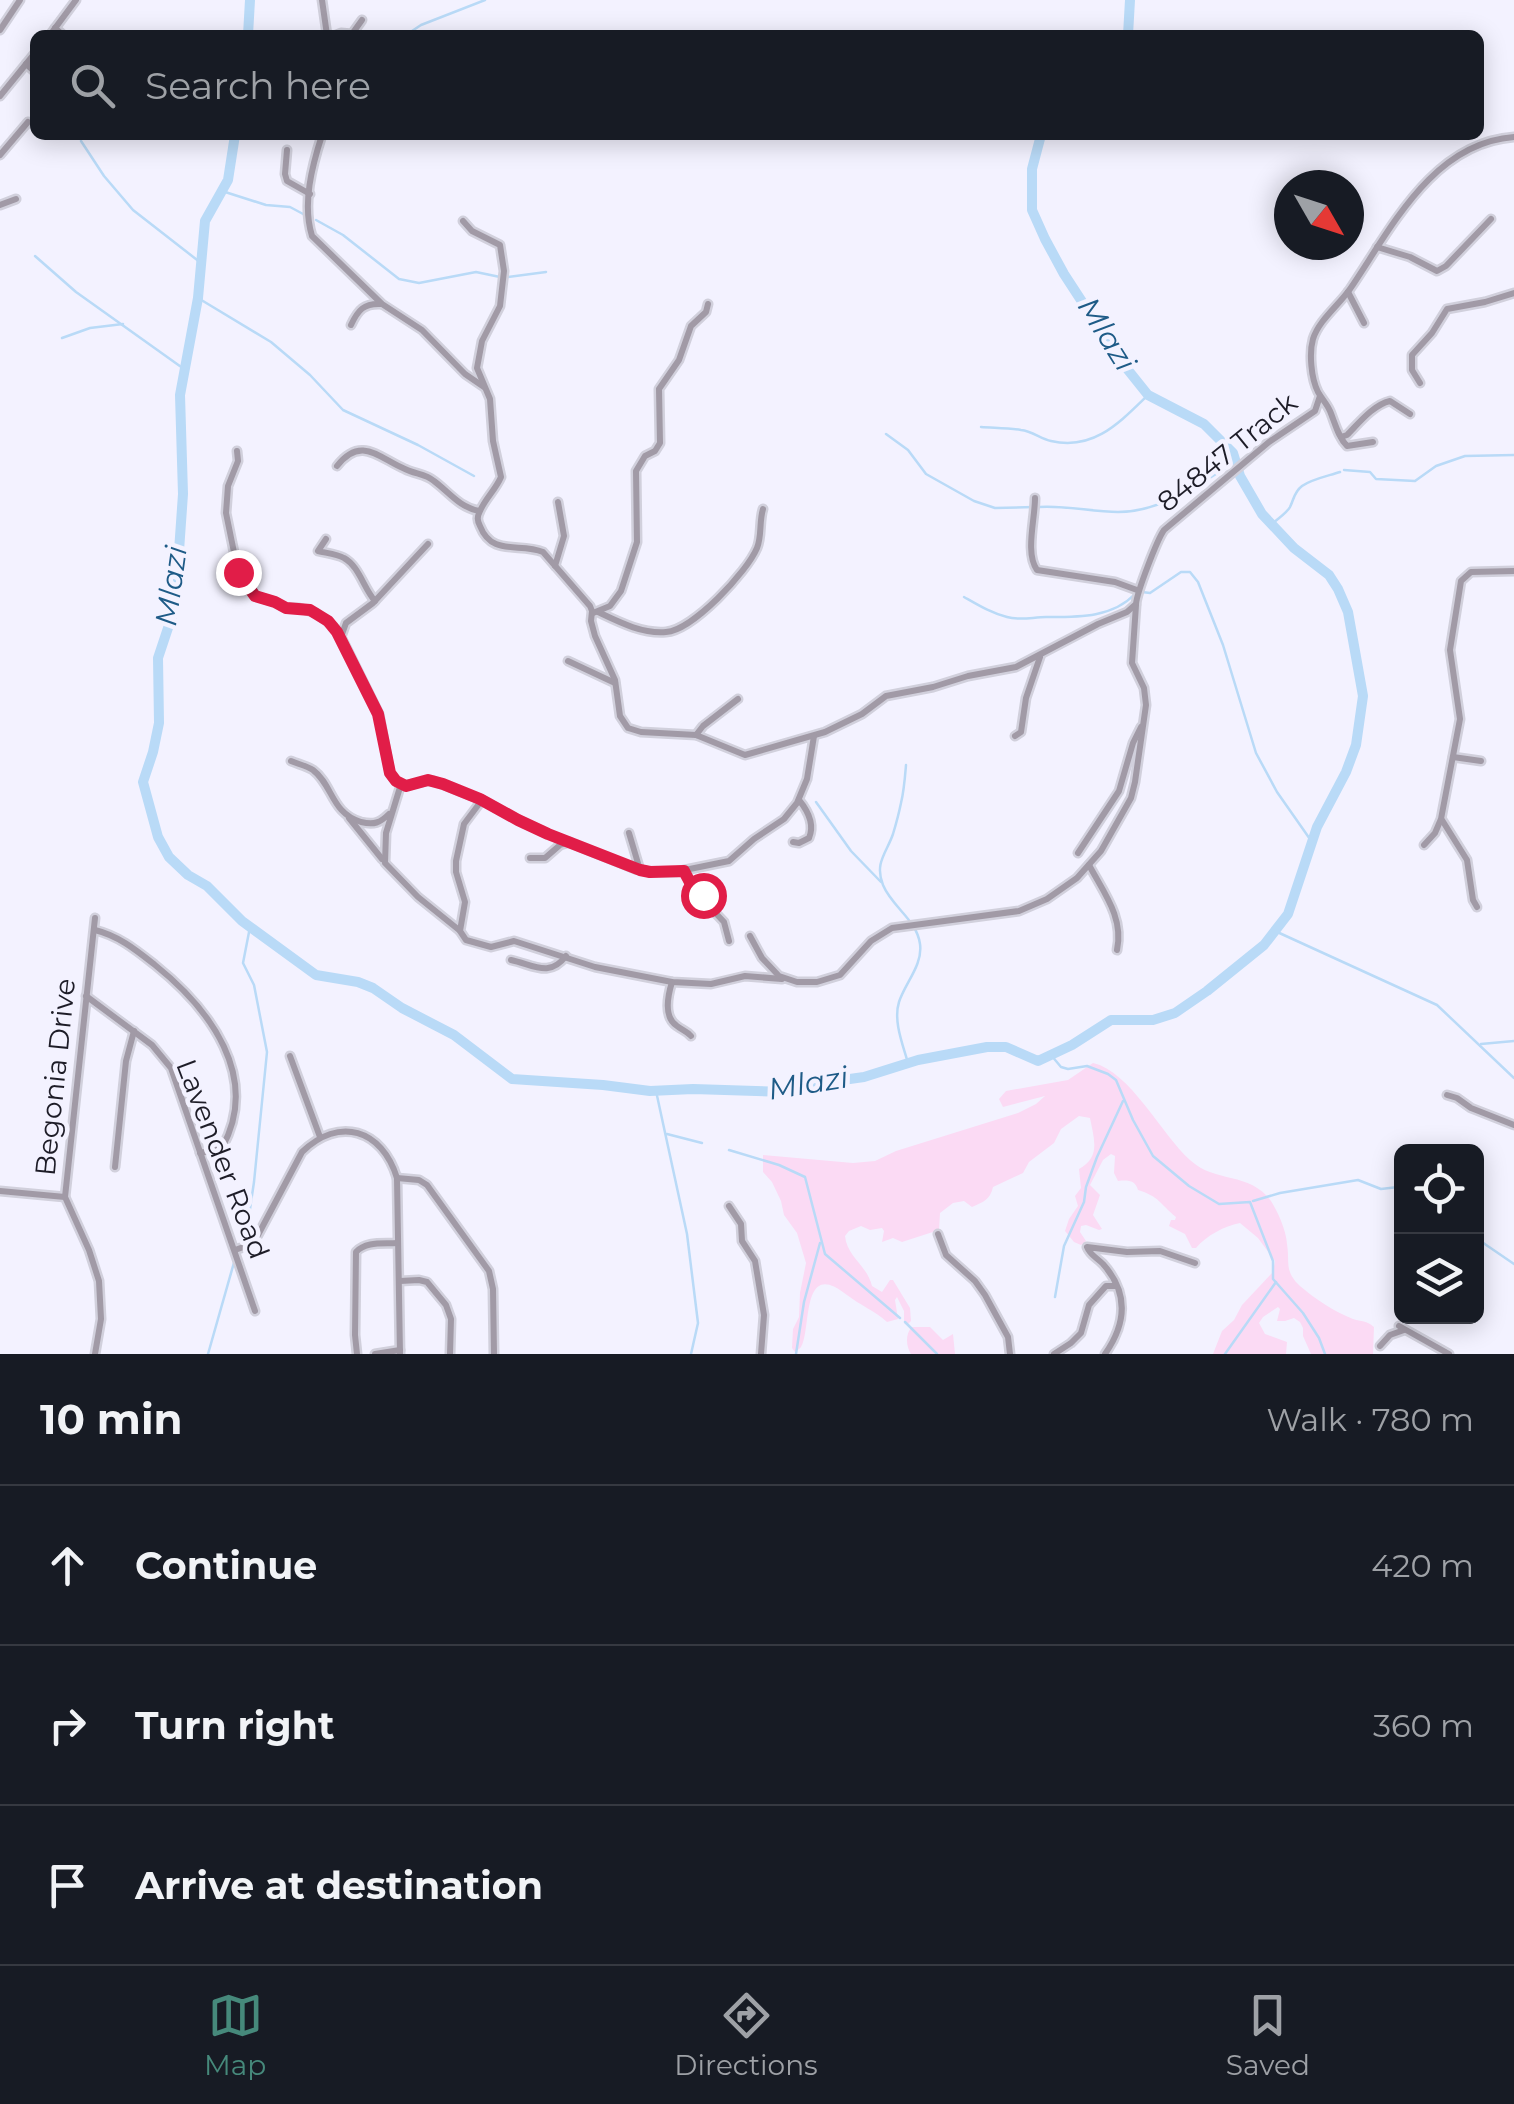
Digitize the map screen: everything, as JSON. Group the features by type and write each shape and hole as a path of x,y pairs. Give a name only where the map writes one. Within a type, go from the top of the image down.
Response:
{"street":[{"path":"0,28 20,0"},
{"path":"54,30 76,0"},
{"path":"322,0 327,30"},
{"path":"355,30 362,20"},
{"path":"0,95 30,59"},
{"path":"26,64 30,68"},
{"path":"0,155 28,122"},
{"name":"84847 Track","path":"1143,721 1146,696 1132,662 1137,590 1160,536 1269,442 1318,407 1320,396 1312,342 1322,322 1348,292 1412,197 1446,164 1474,146 1514,137"},
{"path":"321,140 311,177 312,236 382,304 422,330 465,374 485,387"},
{"path":"287,150 287,181 310,194"},
{"path":"0,205 16,199"},
{"path":"1377,247 1410,256 1437,271 1491,219"},
{"path":"463,220 477,234 498,243 504,271 500,306 482,341 477,368 492,410 493,442 501,477 479,511 478,521 494,544 538,550 595,612 640,630 672,632 686,625 730,586 753,556 760,542 763,509"},
{"path":"1348,292 1364,323"},
{"path":"1420,383 1412,370 1412,355 1447,308 1514,293"},
{"path":"350,325 365,305 382,304"},
{"path":"708,304 706,312 691,326 678,360 660,384 660,443 636,471 638,536 632,561 617,599 595,612 592,621 594,636 615,683 620,716 628,728 696,734 745,756 845,724 886,696 1008,670 1136,604"},
{"path":"1320,396 1346,446 1374,442"},
{"path":"1341,438 1386,401 1410,414"},
{"path":"337,466 355,450 365,450 431,479 456,501 479,511"},
{"path":"237,451 226,513 238,572 255,596 286,608 316,613 341,637 378,714 390,773 401,784 434,781 640,870 684,871 732,858 784,819 799,800 810,768 814,736"},
{"path":"1035,498 1030,558 1037,570 1115,582 1137,590"},
{"path":"555,566 564,536 558,502"},
{"path":"326,538 318,550 346,558 375,601"},
{"path":"341,637 346,623 375,601 428,544"},
{"path":"1424,845 1441,819 1460,719 1450,654 1462,582 1471,572 1514,571"},
{"path":"1015,736 1021,732 1026,698 1040,656"},
{"path":"568,660 615,683"},
{"path":"696,734 738,699"},
{"path":"1078,853 1119,791 1143,721"},
{"path":"291,761 316,772 333,800 384,860 466,940 491,947 514,941 596,967 672,982 711,984 763,976 817,982 840,975 871,941 892,928 1008,914 1031,907 1063,888 1101,851 1131,798 1143,721"},
{"path":"1453,757 1481,761"},
{"path":"384,860 390,814 401,784"},
{"path":"460,931 464,896 456,861 462,830 482,800"},
{"path":"793,842 810,838 812,831 799,800"},
{"path":"348,817 374,824 390,814"},
{"path":"1441,819 1467,860 1477,907"},
{"path":"629,834 640,870"},
{"path":"530,858 545,858 560,845 572,842"},
{"path":"1089,866 1115,912 1120,930 1117,950"},
{"path":"684,871 694,890 703,895 724,922 730,941"},
{"name":"Begonia Drive","path":"95,918 65,1197 90,1250 98,1281 101,1319 95,1354"},
{"path":"94,930 124,941 178,984 218,1034 235,1079 237,1096 222,1148 200,1153"},
{"path":"750,936 768,967 788,980"},
{"path":"511,960 548,970 566,956"},
{"path":"672,982 668,996 670,1017 691,1036"},
{"name":"Lavender Road","path":"86,996 152,1044 171,1068 256,1311"},
{"path":"115,1168 128,1048 134,1031"},
{"path":"290,1056 320,1137"},
{"path":"1447,1096 1514,1125"},
{"path":"235,1250 253,1241 302,1152 320,1137 345,1132 370,1138 382,1147 396,1178 400,1282 400,1352 375,1354"},
{"path":"396,1178 419,1180 426,1185 489,1270 494,1354"},
{"path":"0,1192 65,1197"},
{"path":"729,1206 740,1224 742,1242 755,1261 764,1315 761,1354"},
{"path":"938,1234 944,1252 985,1294 1008,1337 1010,1354"},
{"path":"358,1354 354,1316 356,1252 368,1245 397,1244"},
{"path":"1105,1354 1120,1325 1122,1302 1116,1286 1102,1263 1087,1250 1088,1246 1127,1252 1160,1250 1195,1263"},
{"path":"400,1282 427,1282 446,1305 451,1318 450,1354"},
{"path":"1054,1354 1081,1333 1090,1305 1106,1286 1116,1286"},
{"path":"1380,1346 1402,1328 1448,1354"}],"shaded area":[{"path":"1093,1063 1107,1068 1132,1090 1190,1160 1211,1172 1253,1185 1271,1201 1281,1221 1295,1281 1332,1309 1374,1327 1373,1354 1311,1354 1300,1322 1294,1318 1277,1321 1278,1307 1259,1323 1265,1334 1287,1342 1286,1354 1213,1354 1222,1331 1273,1272 1275,1261 1258,1238 1240,1223 1216,1232 1192,1248 1185,1234 1169,1226 1176,1217 1159,1201 1138,1190 1133,1182 1118,1181 1114,1173 1115,1156 1111,1154 1103,1160 1090,1185 1100,1195 1093,1215 1102,1229 1081,1226 1086,1241 1081,1245 1074,1242 1065,1231 1078,1206 1075,1196 1081,1188 1079,1169 1091,1159 1094,1147 1090,1118 1079,1116 1061,1129 1054,1143 1029,1162 1023,1173 993,1187 986,1200 972,1207 964,1201 953,1203 940,1213 939,1230 902,1242 893,1238 882,1242 882,1228 870,1230 861,1226 849,1231 845,1236 847,1243 872,1286 882,1292 893,1280 910,1308 911,1321 904,1323 904,1311 897,1297 898,1319 887,1322 832,1286 822,1285 810,1300 804,1338 795,1352 793,1329 799,1317 806,1263 797,1233 763,1172 763,1155 853,1163 875,1161 1018,1113 1045,1096 1003,1107 999,1099 1006,1091 1068,1080"},
{"path":"912,1327 930,1327 943,1340 953,1334 955,1354 911,1354 907,1340"}],"waterway":[{"name":"Mlazi","path":"248,30 250,0"},
{"path":"414,30 485,0"},
{"name":"Mlazi","path":"1128,30 1130,0"},
{"name":"Mlazi","path":"234,140 228,180 205,221 198,298 180,395 183,494 179,551 172,616 158,658 159,723 143,782 158,837 169,857 207,886 242,921 316,975 373,988 454,1035 512,1079 650,1091 788,1092 987,1047 1006,1047 1038,1061 1111,1020 1153,1020 1175,1013 1264,945 1288,914 1317,827 1356,745 1363,696 1348,612 1338,589 1329,575 1294,548 1262,514 1240,476 1233,453 1204,424 1148,395 1120,360 1064,274 1032,210 1032,169 1040,140"},
{"path":"81,141 133,210 201,263"},
{"path":"222,191 266,205 290,207 305,215"},
{"path":"316,220 343,235 399,279 419,283 476,272 500,277"},
{"path":"35,256 76,292 184,369"},
{"path":"508,277 546,272"},
{"path":"198,298 271,342 343,410 474,476"},
{"path":"62,338 90,328 123,324"},
{"path":"981,427 1025,431 1051,441 1080,442 1105,432 1148,395"},
{"path":"886,434 908,450 926,474 974,501 995,508 1034,507"},
{"path":"1344,470 1370,472 1376,479 1415,481 1436,466 1465,456 1514,455"},
{"path":"1039,507 1134,511 1180,495 1235,462"},
{"path":"1272,524 1288,510 1302,486 1340,472"},
{"path":"1142,592 1150,593 1181,572 1190,572 1198,582 1223,645 1256,753 1312,842"},
{"path":"964,597 996,613 1022,619 1105,612 1135,594"},
{"path":"906,765 898,815 880,870 887,893 914,928 920,944 919,959 897,1009 908,1063"},
{"path":"816,802 851,851 881,882"},
{"path":"245,1242 267,1052 254,985 243,963 250,927"},
{"path":"1275,931 1437,1005 1514,1078"},
{"path":"1481,1044 1514,1041"},
{"path":"1051,1055 1061,1067 1087,1066 1116,1080 1153,1156 1189,1186 1219,1204 1250,1202 1273,1261 1273,1279 1303,1313 1325,1354"},
{"path":"656,1091 687,1234 698,1323 691,1354"},
{"path":"1055,1297 1064,1246 1123,1101"},
{"path":"667,1134 702,1143"},
{"path":"729,1150 805,1177 825,1254 900,1318"},
{"path":"1253,1201 1358,1180 1381,1189 1394,1187"},
{"path":"796,1354 804,1302 820,1243"},
{"path":"1484,1243 1514,1264"},
{"path":"208,1354 235,1259"},
{"path":"1225,1354 1276,1282"},
{"path":"905,1322 937,1354"}],"route":[{"path":"238,572 255,596 286,608 310,610 337,632 378,714 390,773 396,781 406,786 428,780 443,784 548,834 640,870 684,871 694,890 703,895"}]}
